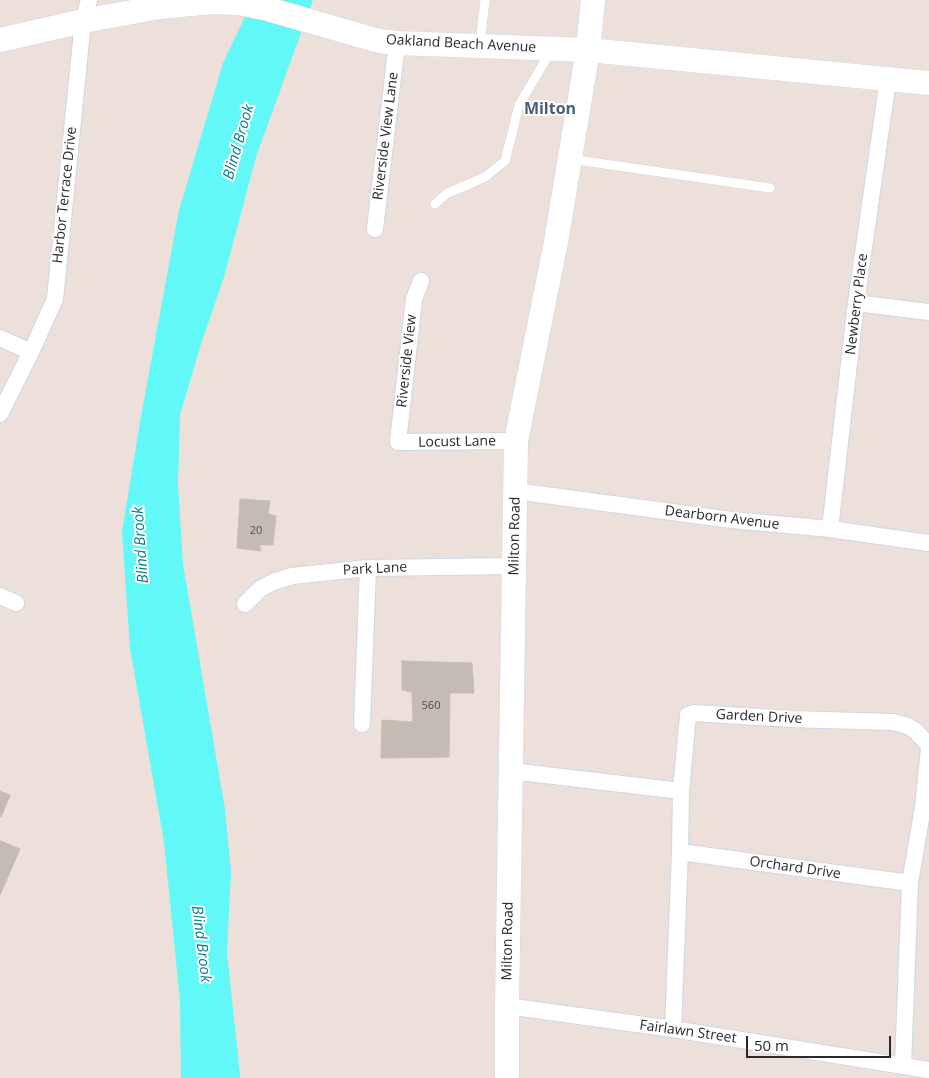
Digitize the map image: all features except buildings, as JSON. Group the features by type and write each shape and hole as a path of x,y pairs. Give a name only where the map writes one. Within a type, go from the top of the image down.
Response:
{"street":[{"name":"Milton Road","path":"507,1078 506,1006 516,441 556,242 588,50 593,0"},
{"name":"Oakland Beach Avenue","path":"0,40 86,11 212,2 238,3 264,8 379,41 480,47 588,50 929,83"},
{"name":"Harbor Terrace Drive","path":"0,414 55,299 86,11"},
{"name":"Riverside View Lane","path":"376,229 398,43"},
{"name":"Newberry Place","path":"830,529 856,304 888,79"},
{"name":"Riverside View","path":"398,442 414,299 422,281"},
{"path":"856,304 929,312"},
{"path":"0,338 31,352"},
{"name":"Locust Lane","path":"398,442 516,441"},
{"name":"Dearborn Avenue","path":"515,491 732,520 830,529 929,543"},
{"name":"Park Lane","path":"245,604 260,589 273,582 292,576 368,568 514,566"},
{"path":"362,724 368,568"},
{"name":"Garden Drive","path":"673,1029 681,791 688,715 694,713 790,719 893,722 906,725 916,731 929,747"},
{"path":"903,1065 910,883 923,807 929,747"},
{"path":"510,770 681,791"},
{"name":"Orchard Drive","path":"680,852 910,883"},
{"name":"Fairlawn Street","path":"506,1006 673,1029 929,1070"}],"lane":[{"path":"480,47 485,0"},
{"path":"436,204 446,194 485,178 505,161 519,105 552,48"},
{"path":"570,159 770,188"}],"water":[{"name":"Blind Brook","path":"253,0 313,0 256,157 224,277 201,344 180,415 178,485 183,564 225,809 231,872 227,953 240,1074 240,1078 181,1078 180,1001 164,842 130,648 122,532 179,210 223,63"}],"district":[{"name":"Milton","path":"550,109"}]}
